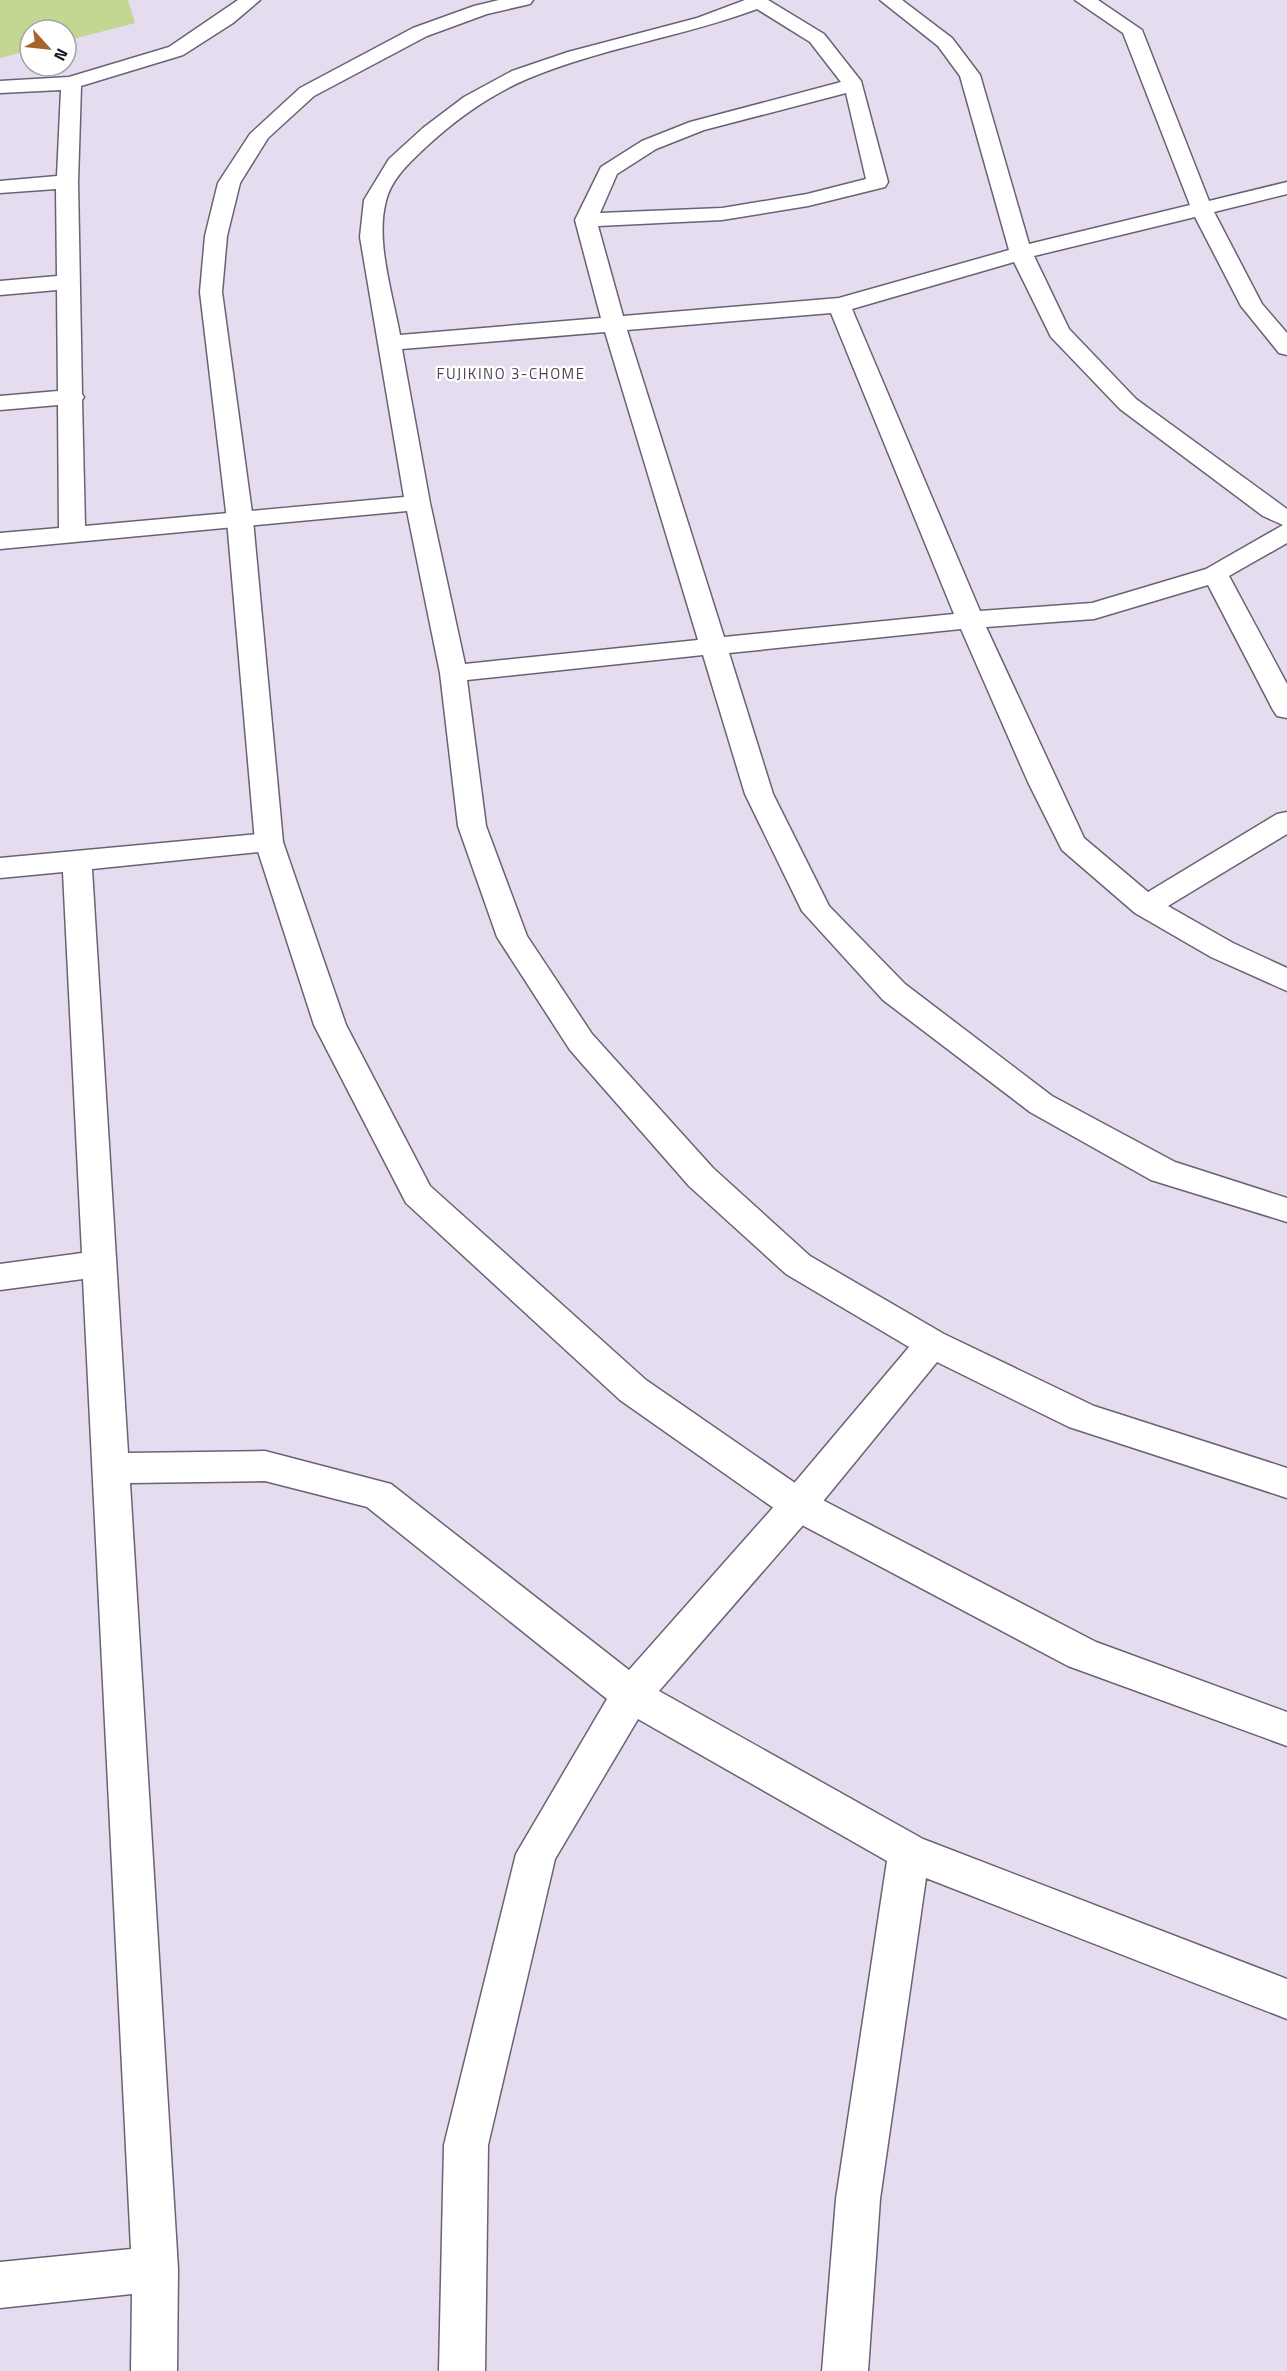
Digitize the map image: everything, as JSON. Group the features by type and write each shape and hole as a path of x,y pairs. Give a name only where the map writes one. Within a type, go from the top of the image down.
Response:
{"street":[{"path":"0,87 71,83 176,51 226,19 249,0"},
{"path":"523,0 481,10 420,32 307,92 260,134 229,183 216,236 211,292 240,520 269,842 330,1025 418,1194 633,1390 798,1505 1082,1654 1287,1729"},
{"path":"890,0 945,42 970,75 1021,253 1059,332 1128,404 1272,511 1287,519"},
{"path":"1085,0 1131,30 1201,207 1252,306 1287,348"},
{"path":"586,220 722,214 807,200 877,182 854,85 817,38 757,1 704,22 575,56 519,75 471,101 430,132 396,163 375,200 371,237 418,503 453,673 472,826 512,937 581,1042 701,1177 798,1265 933,1344 1082,1417 1287,1483"},
{"path":"71,83 67,182 72,397 72,535"},
{"path":"854,85 697,126 649,145 608,171 586,220 614,324 759,794 817,911 894,992 1041,1104 1163,1170 1287,1210"},
{"path":"0,187 67,182"},
{"path":"391,343 839,305 916,285 1021,253 1201,207 1287,188"},
{"path":"0,288 69,282"},
{"path":"839,305 970,620 1042,782 1072,843 1146,906 1222,950 1287,980"},
{"path":"0,403 72,397"},
{"path":"0,541 418,503"},
{"path":"453,673 970,620 1095,611 1215,574 1287,532"},
{"path":"1215,574 1287,711"},
{"path":"1146,906 1287,821"},
{"path":"0,868 269,842"},
{"path":"77,860 155,2269 154,2371"},
{"path":"0,1277 100,1264"},
{"path":"462,2371 466,2145 536,1854 632,1695 798,1505 933,1344"},
{"path":"111,1468 265,1466 378,1495 632,1695 909,1852 1287,1999"},
{"path":"845,2371 858,2199 909,1852"},
{"path":"0,2284 155,2269"}],"green space":[{"path":"0,0 128,0 135,23 78,38 78,18 18,18 18,53 0,58"}],"district":[{"name":"FUJIKINO 3-CHOME","path":"511,373"}]}
